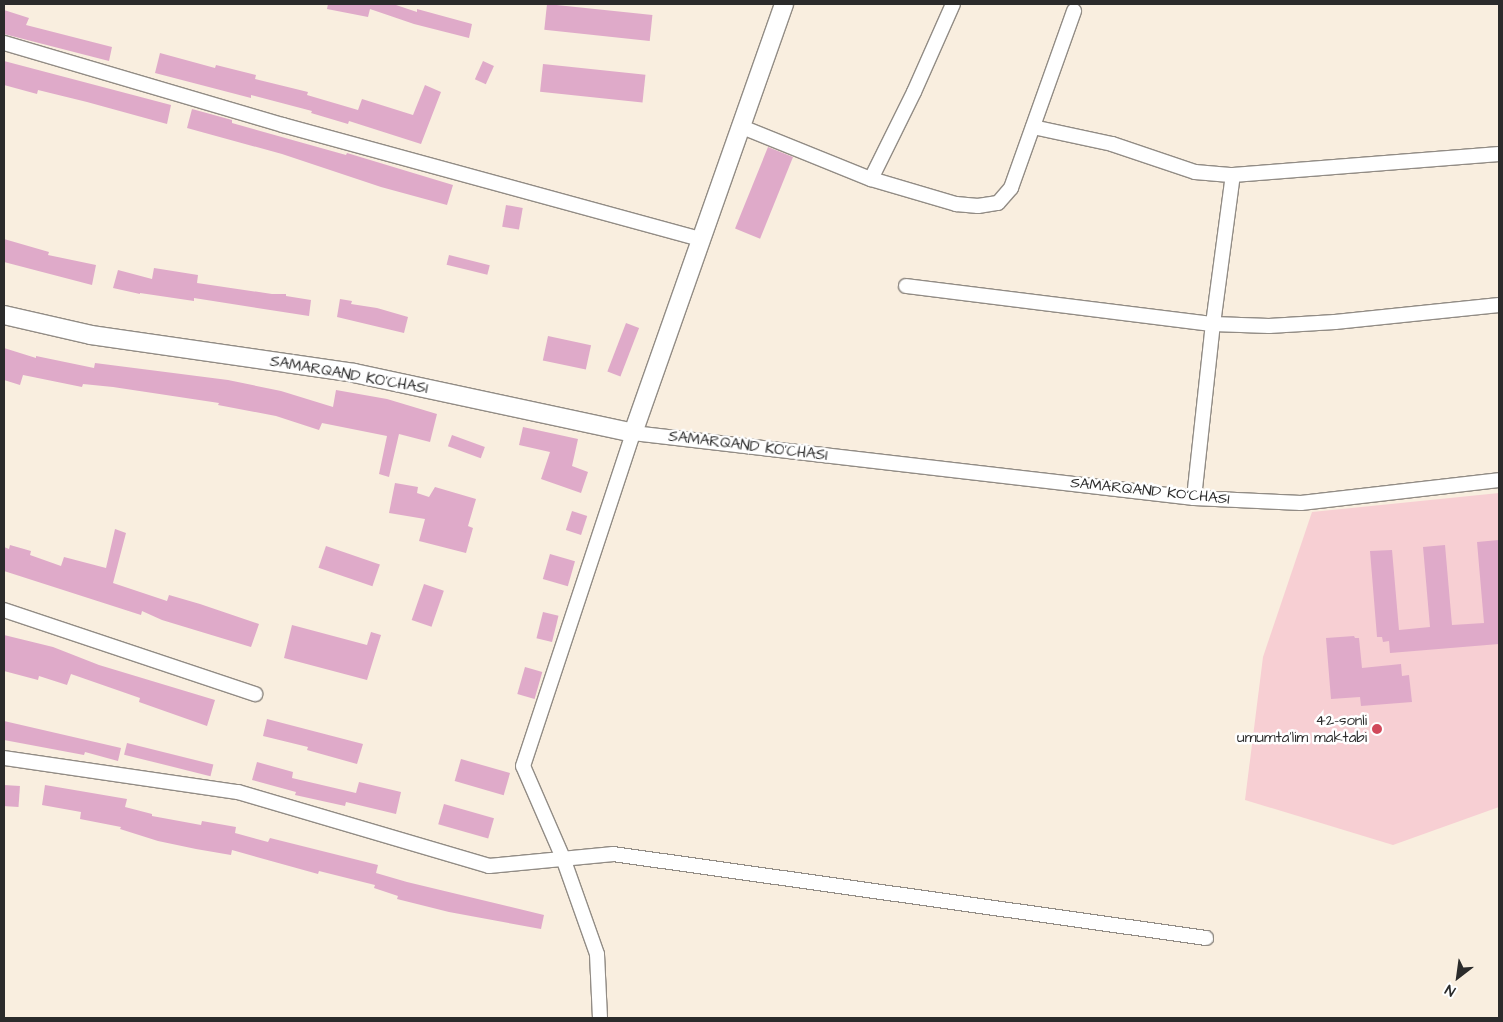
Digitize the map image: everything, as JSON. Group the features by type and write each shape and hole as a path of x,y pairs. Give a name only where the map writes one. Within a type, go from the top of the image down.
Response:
{"street":[{"path":"600,1018 597,954 563,858 523,766 633,433 784,4"},
{"path":"871,180 953,4"},
{"path":"742,127 871,180 956,204 978,206 998,203 1011,188 1074,10"},
{"path":"4,43 283,124 700,239"},
{"path":"1034,127 1112,144 1194,172 1234,175 1499,154"},
{"path":"1194,498 1213,324 1234,175"},
{"path":"906,286 1213,324 1269,326 1499,306"},
{"name":"SAMARQAND KO'CHASI","path":"4,315 91,335 354,373 633,433 1194,498 1301,503 1499,480"},
{"path":"4,610 255,694"},
{"path":"4,758 238,792 489,866 613,854 1206,938"}],"shaded area":[{"name":"42-sonli umumta'lim maktabi","path":"1499,493 1499,807 1393,845 1245,800 1263,657 1312,512"}],"building":[{"path":"328,4 393,4 417,12 417,9 472,24 469,38 414,24 370,9 368,17 327,9"},
{"path":"547,4 652,15 650,41 544,30"},
{"path":"4,10 29,18 26,25 112,47 109,61 4,34"},
{"path":"160,53 215,68 216,65 256,75 255,79 308,92 307,95 358,110 362,99 413,115 425,85 441,92 421,144 349,121 348,124 311,113 312,111 251,95 251,98 155,73"},
{"path":"4,61 171,105 167,124 38,90 37,94 4,85"},
{"path":"483,61 494,66 486,84 475,79"},
{"path":"543,64 645,75 643,103 540,92"},
{"path":"192,109 232,120 232,123 346,155 347,153 453,185 447,205 381,187 282,154 187,128"},
{"path":"768,147 793,157 760,239 735,229"},
{"path":"506,205 523,208 519,230 502,227"},
{"path":"4,239 49,252 48,255 96,265 92,285 4,262"},
{"path":"449,255 490,265 487,275 447,265"},
{"path":"154,268 198,275 197,283 272,294 286,294 286,296 311,300 309,316 194,298 194,301 140,294 113,288 118,270 152,279"},
{"path":"340,299 352,301 351,304 377,308 408,317 404,333 337,317"},
{"path":"626,323 639,328 620,377 607,372"},
{"path":"548,336 591,345 586,370 543,360"},
{"path":"4,348 36,358 36,356 94,368 95,363 228,380 281,391 333,407 336,390 387,399 437,414 430,442 399,434 389,477 379,474 387,436 322,423 319,430 276,416 218,405 219,403 113,387 83,384 82,387 23,375 20,385 4,380"},
{"path":"523,427 578,439 572,466 588,472 581,493 541,479 550,452 519,445"},
{"path":"452,435 485,447 481,458 448,446"},
{"path":"395,483 418,487 417,493 429,497 435,487 476,499 468,526 473,528 466,553 419,541 425,519 389,513"},
{"path":"572,511 587,516 581,535 566,530"},
{"path":"115,529 126,533 113,583 167,601 169,595 259,624 251,647 162,620 142,611 141,615 4,571 4,547 9,549 10,545 31,551 30,555 61,566 64,557 106,568"},
{"path":"1499,540 1499,644 1390,653 1389,641 1383,642 1382,637 1377,637 1370,551 1392,550 1399,630 1430,627 1423,547 1445,545 1452,625 1484,623 1477,542"},
{"path":"326,546 380,565 372,586 319,568"},
{"path":"550,554 575,561 568,586 543,579"},
{"path":"424,584 444,591 431,627 412,620"},
{"path":"543,612 559,616 552,642 536,638"},
{"path":"292,625 367,645 371,632 381,635 367,680 284,658"},
{"path":"4,635 53,647 99,665 215,700 207,726 139,702 140,698 71,674 67,685 39,676 38,680 4,671"},
{"path":"1354,636 1359,638 1362,668 1401,664 1402,676 1409,675 1412,702 1361,706 1360,697 1331,699 1326,638"},
{"path":"525,667 542,672 535,699 517,694"},
{"path":"267,719 363,744 357,764 307,750 308,747 263,736"},
{"path":"4,721 121,748 118,761 85,752 84,755 4,740"},
{"path":"127,743 213,765 210,776 124,755"},
{"path":"461,759 510,773 504,795 455,781"},
{"path":"257,762 293,772 292,778 356,793 359,782 401,792 396,814 346,802 345,806 295,795 296,792 252,780"},
{"path":"4,785 20,786 18,807 4,806"},
{"path":"45,785 127,799 125,807 152,814 152,816 201,825 202,821 236,827 235,833 268,842 270,838 378,865 376,873 544,915 541,929 449,912 397,899 398,896 374,888 375,885 319,871 318,874 232,850 231,855 196,849 158,841 120,829 121,827 80,819 81,812 42,805"},
{"path":"444,804 494,818 488,839 438,824"}],"place":[{"name":"42-sonli umumta'lim maktabi","path":"1377,729"}]}
